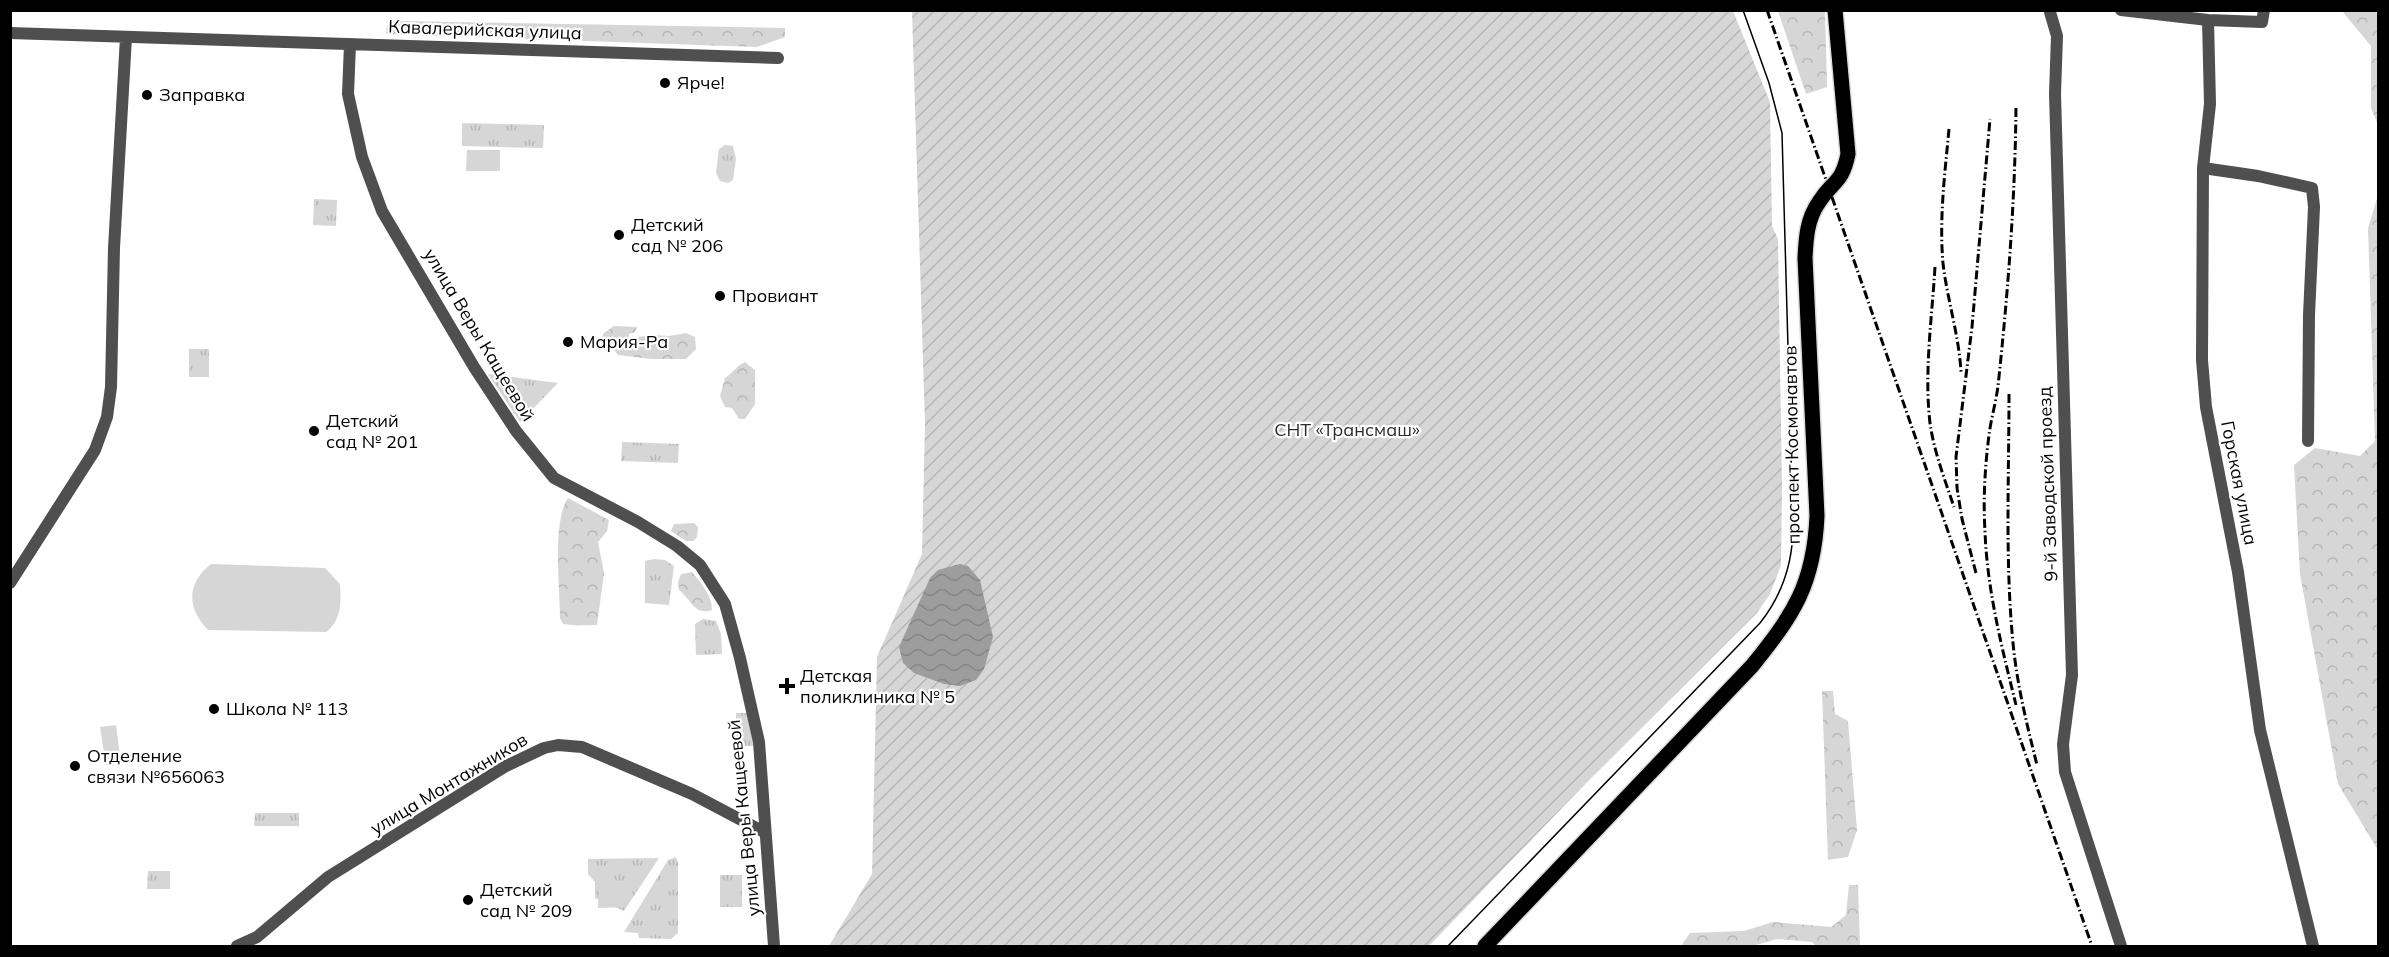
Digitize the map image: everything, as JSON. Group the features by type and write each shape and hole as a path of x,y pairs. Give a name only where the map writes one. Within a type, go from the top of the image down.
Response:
{"main road":[{"name":"проспект Космонавтов","path":"1485,946 1752,666 1785,623 1807,583 1816,542 1817,516 1805,258 1807,229 1819,201 1839,181 1846,168 1848,154 1834,10"}],"street":[{"path":"2121,10 2208,20 2262,22 2264,10"},
{"name":"9-й Заводской проезд","path":"2051,11 2057,36 2055,94 2072,675 2063,744 2065,772 2121,946"},
{"name":"Горская улица","path":"2208,20 2210,104 2203,168 2202,360 2206,407 2238,572 2260,730 2313,946"},
{"name":"Кавалерийская улица","path":"10,33 778,58"},
{"path":"10,583 95,450 106,417 111,387 114,248 126,37"},
{"name":"улица Веры Кащеевой","path":"350,44 348,94 362,157 382,211 474,367 516,431 554,478 638,522 677,546 700,565 725,604 759,742 774,946"},
{"path":"2203,168 2258,176 2312,188 2314,207 2309,315 2308,441"},
{"name":"улица Монтажников","path":"237,946 257,937 328,877 506,766 551,746 582,747 692,794 764,832"}],"green space":[{"name":"СНТ «Трансмаш»","path":"912,11 1733,11 1770,102 1772,226 1778,239 1781,565 1770,594 1757,613 1588,781 1429,946 829,946 872,874 877,657 922,554 925,423"},
{"path":"1778,11 1825,11 1827,87 1806,94"},
{"path":"2342,11 2378,11 2378,125 2371,108 2371,46"},
{"path":"397,21 785,28 785,37 757,47 386,34 387,25"},
{"path":"462,123 544,125 543,148 462,146"},
{"path":"725,145 733,146 736,159 733,180 728,183 720,181 716,173 719,149"},
{"path":"467,150 500,150 500,171 466,171"},
{"path":"2378,195 2378,850 2338,784 2300,574 2294,465 2315,448 2360,456 2375,441 2368,228"},
{"path":"314,199 337,200 336,226 313,225"},
{"path":"614,326 637,327 635,332 629,334 629,338 686,333 695,337 696,349 686,359 651,359 618,355 600,341 604,333"},
{"path":"189,349 209,349 209,377 189,377"},
{"path":"745,362 755,370 755,404 745,419 739,419 732,408 725,407 720,396 725,378"},
{"path":"488,374 558,383 520,422"},
{"path":"622,442 679,444 678,463 621,461"},
{"path":"568,498 609,520 607,531 598,542 604,573 597,625 563,624 560,618 558,538 563,509"},
{"path":"694,523 698,527 697,537 693,541 686,541 671,531 674,524"},
{"path":"665,560 674,566 669,605 645,603 645,561"},
{"path":"211,564 325,568 340,584 338,616 326,632 208,630 196,613 192,596 197,580"},
{"path":"692,572 708,594 712,610 697,609 679,590 678,582 681,574"},
{"path":"703,619 716,621 721,634 722,654 696,655 695,624"},
{"path":"1822,691 1833,691 1835,714 1848,721 1857,830 1848,857 1828,860"},
{"path":"736,713 747,713 754,746 736,746"},
{"path":"116,725 121,763 106,765 100,727"},
{"path":"255,813 299,813 299,826 254,826"},
{"path":"676,857 678,863 678,933 671,939 639,938 638,933 624,932 668,860"},
{"path":"659,858 624,911 595,898 595,882 588,874 588,859"},
{"path":"148,871 170,871 170,889 147,889"},
{"path":"720,875 742,875 742,907 720,907"},
{"path":"1849,885 1858,885 1860,946 1816,946 1812,942 1777,939 1753,946 1681,946 1690,933 1744,931 1773,922 1831,927 1846,915"},
{"path":"599,887 627,887 626,907 598,908"}],"water":[{"path":"960,564 968,566 980,580 993,637 984,669 976,680 960,686 944,684 914,673 903,663 899,647 930,578 938,570"}],"tram line":[{"path":"1448,946 1760,623 1775,601 1789,565 1793,526 1782,133 1769,83 1743,10"}],"railway":[{"path":"1767,10 2092,946"},
{"path":"2016,108 2008,282 1998,386 1988,447 1984,507 1986,553 1992,597 2016,705"},
{"path":"1976,573 1962,519 1957,488 1956,457 1972,327 1990,119"},
{"path":"1949,129 1943,196 1942,246 1961,372"},
{"path":"1935,267 1928,365 1928,404 1934,445 1954,507"},
{"path":"2009,394 2008,550 2013,643 2026,720 2037,765"}],"place":[{"name":"Ярче!","path":"665,83"},
{"name":"Заправка","path":"147,95"},
{"name":"Детский сад № 206","path":"619,235"},
{"name":"Провиант","path":"720,296"},
{"name":"Мария-Ра","path":"568,342"},
{"name":"Детский сад № 201","path":"314,431"},
{"name":"Детская поликлиника № 5","path":"787,686"},
{"name":"Школа № 113","path":"214,709"},
{"name":"Отделение связи №656063","path":"75,766"},
{"name":"Детский сад № 209","path":"468,900"}]}
